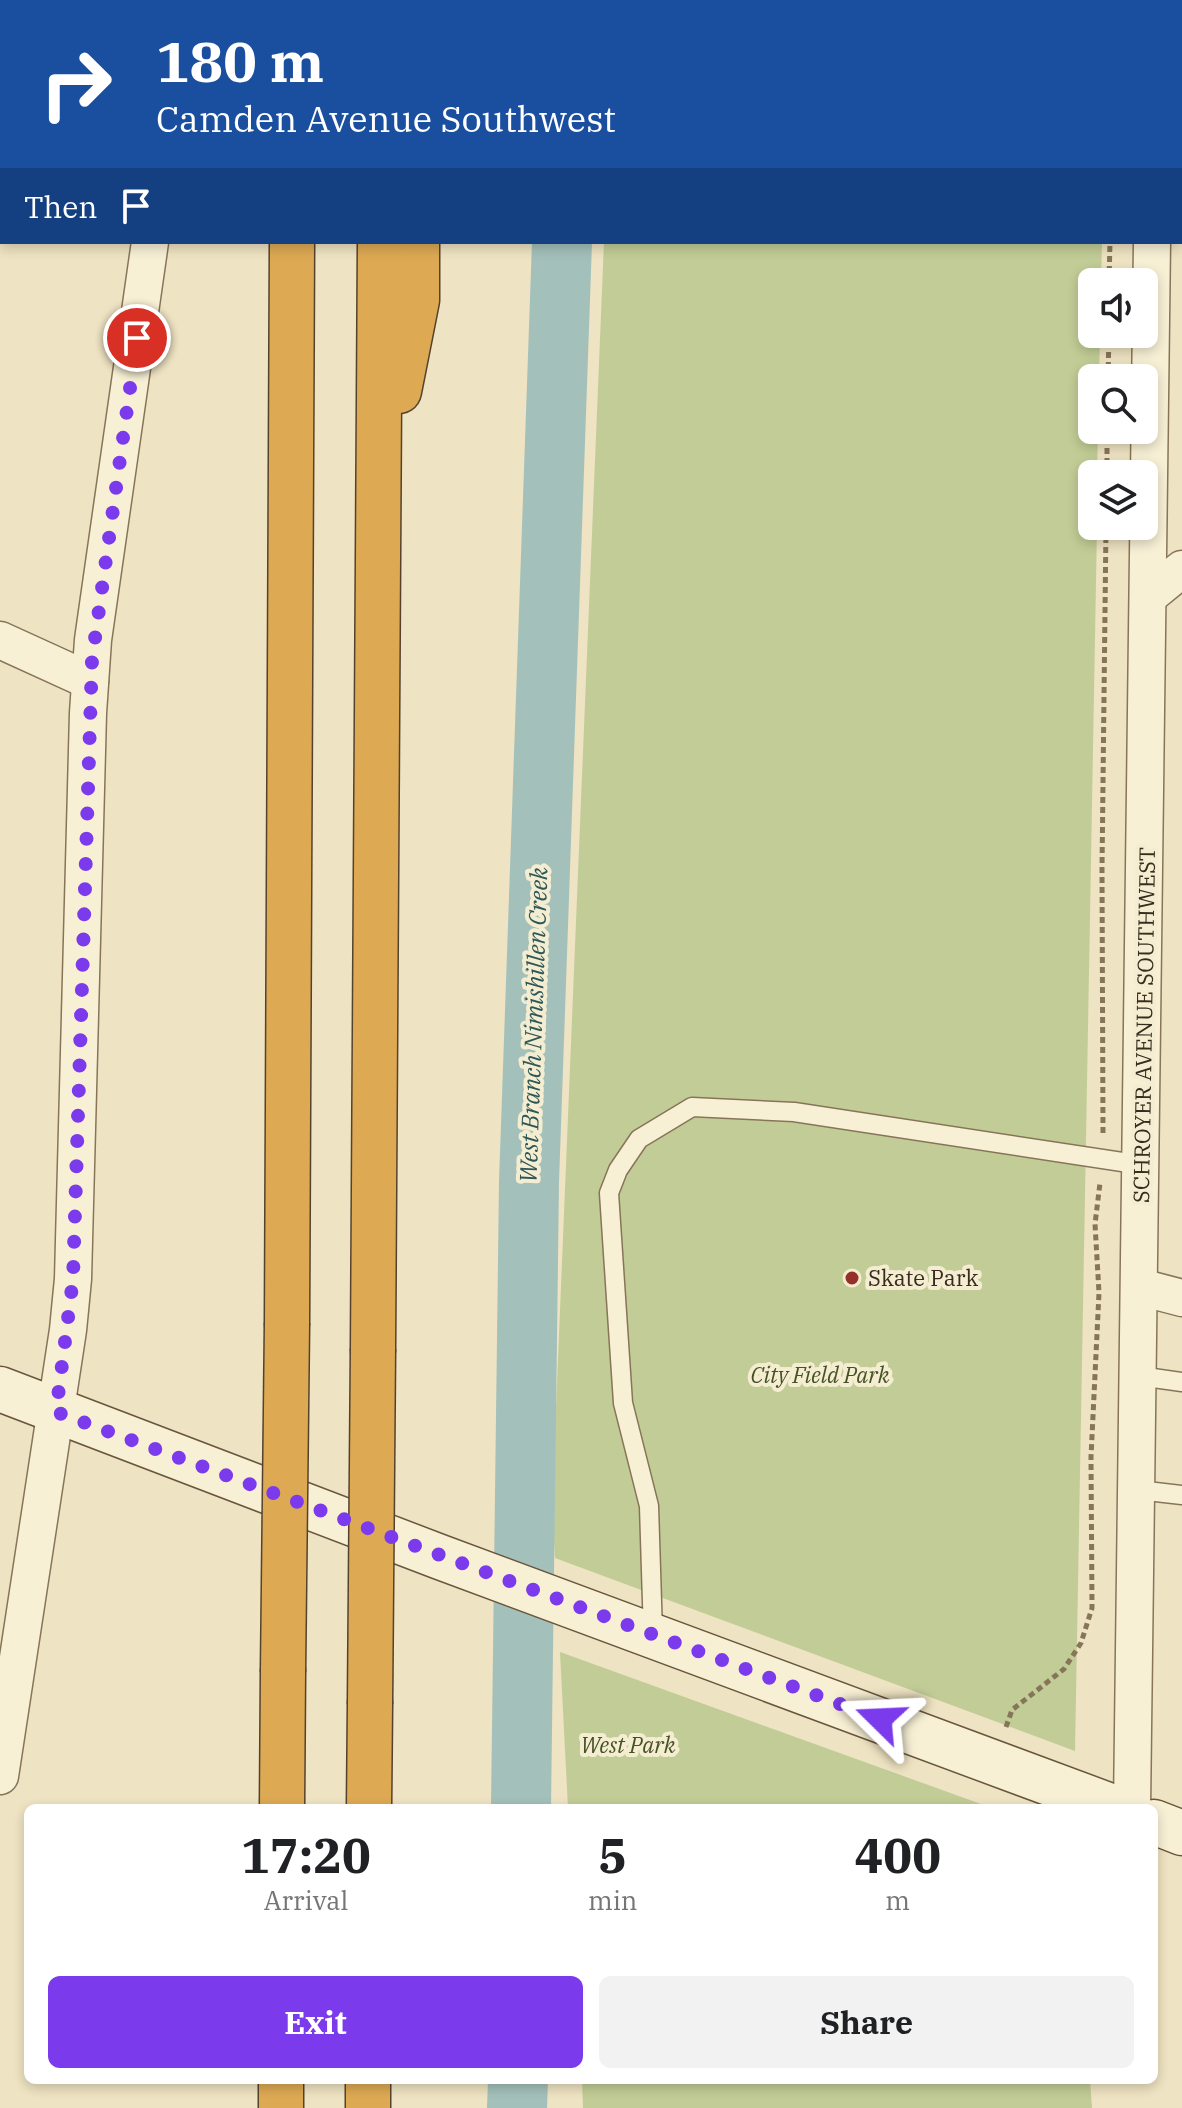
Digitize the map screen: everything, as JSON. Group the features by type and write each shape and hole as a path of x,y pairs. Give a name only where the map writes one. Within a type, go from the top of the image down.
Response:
{"highway":[{"path":"282,1804 292,244"},
{"path":"369,1804 380,244"},
{"path":"379,488 417,300 417,244"},
{"path":"281,2084 281,2108"},
{"path":"368,2084 368,2108"}],"street":[{"path":"0,1776 56,1412 73,1279 93,640 150,244"},
{"name":"SCHROYER AVENUE SOUTHWEST","path":"1132,1804 1152,244"},
{"path":"1149,596 1182,569"},
{"path":"0,640 90,681"},
{"path":"1140,1287 1182,1298"},
{"path":"0,1389 440,1557 1105,1804"},
{"path":"1158,1824 1182,1833"}],"lane":[{"path":"653,1634 649,1506 623,1403 609,1193 618,1170 639,1139 692,1107 794,1112 1142,1165"},
{"path":"1139,1376 1182,1382"},
{"path":"1138,1490 1182,1495"}],"path":[{"path":"1109,268 1110,244"}],"green space":[{"name":"City Field Park","path":"604,244 1102,244 1101,268 1078,268 1078,348 1100,348 1099,364 1078,364 1078,444 1098,444 1097,460 1078,460 1078,540 1097,540 1075,1751 555,1558 552,1505"},
{"name":"West Park","path":"560,1652 981,1804 568,1804"},
{"path":"582,2084 1090,2084 1092,2108 583,2108"}],"waterway":[{"name":"West Branch Nimishillen Creek","path":"521,1804 529,1182 562,244"},
{"name":"West Branch Nimishillen Creek","path":"517,2108 518,2084"}],"place":[{"name":"Skate Park","path":"852,1278"}],"route":[{"path":"137,338 93,640 88,713 73,1279 56,1412 880,1719"}]}
